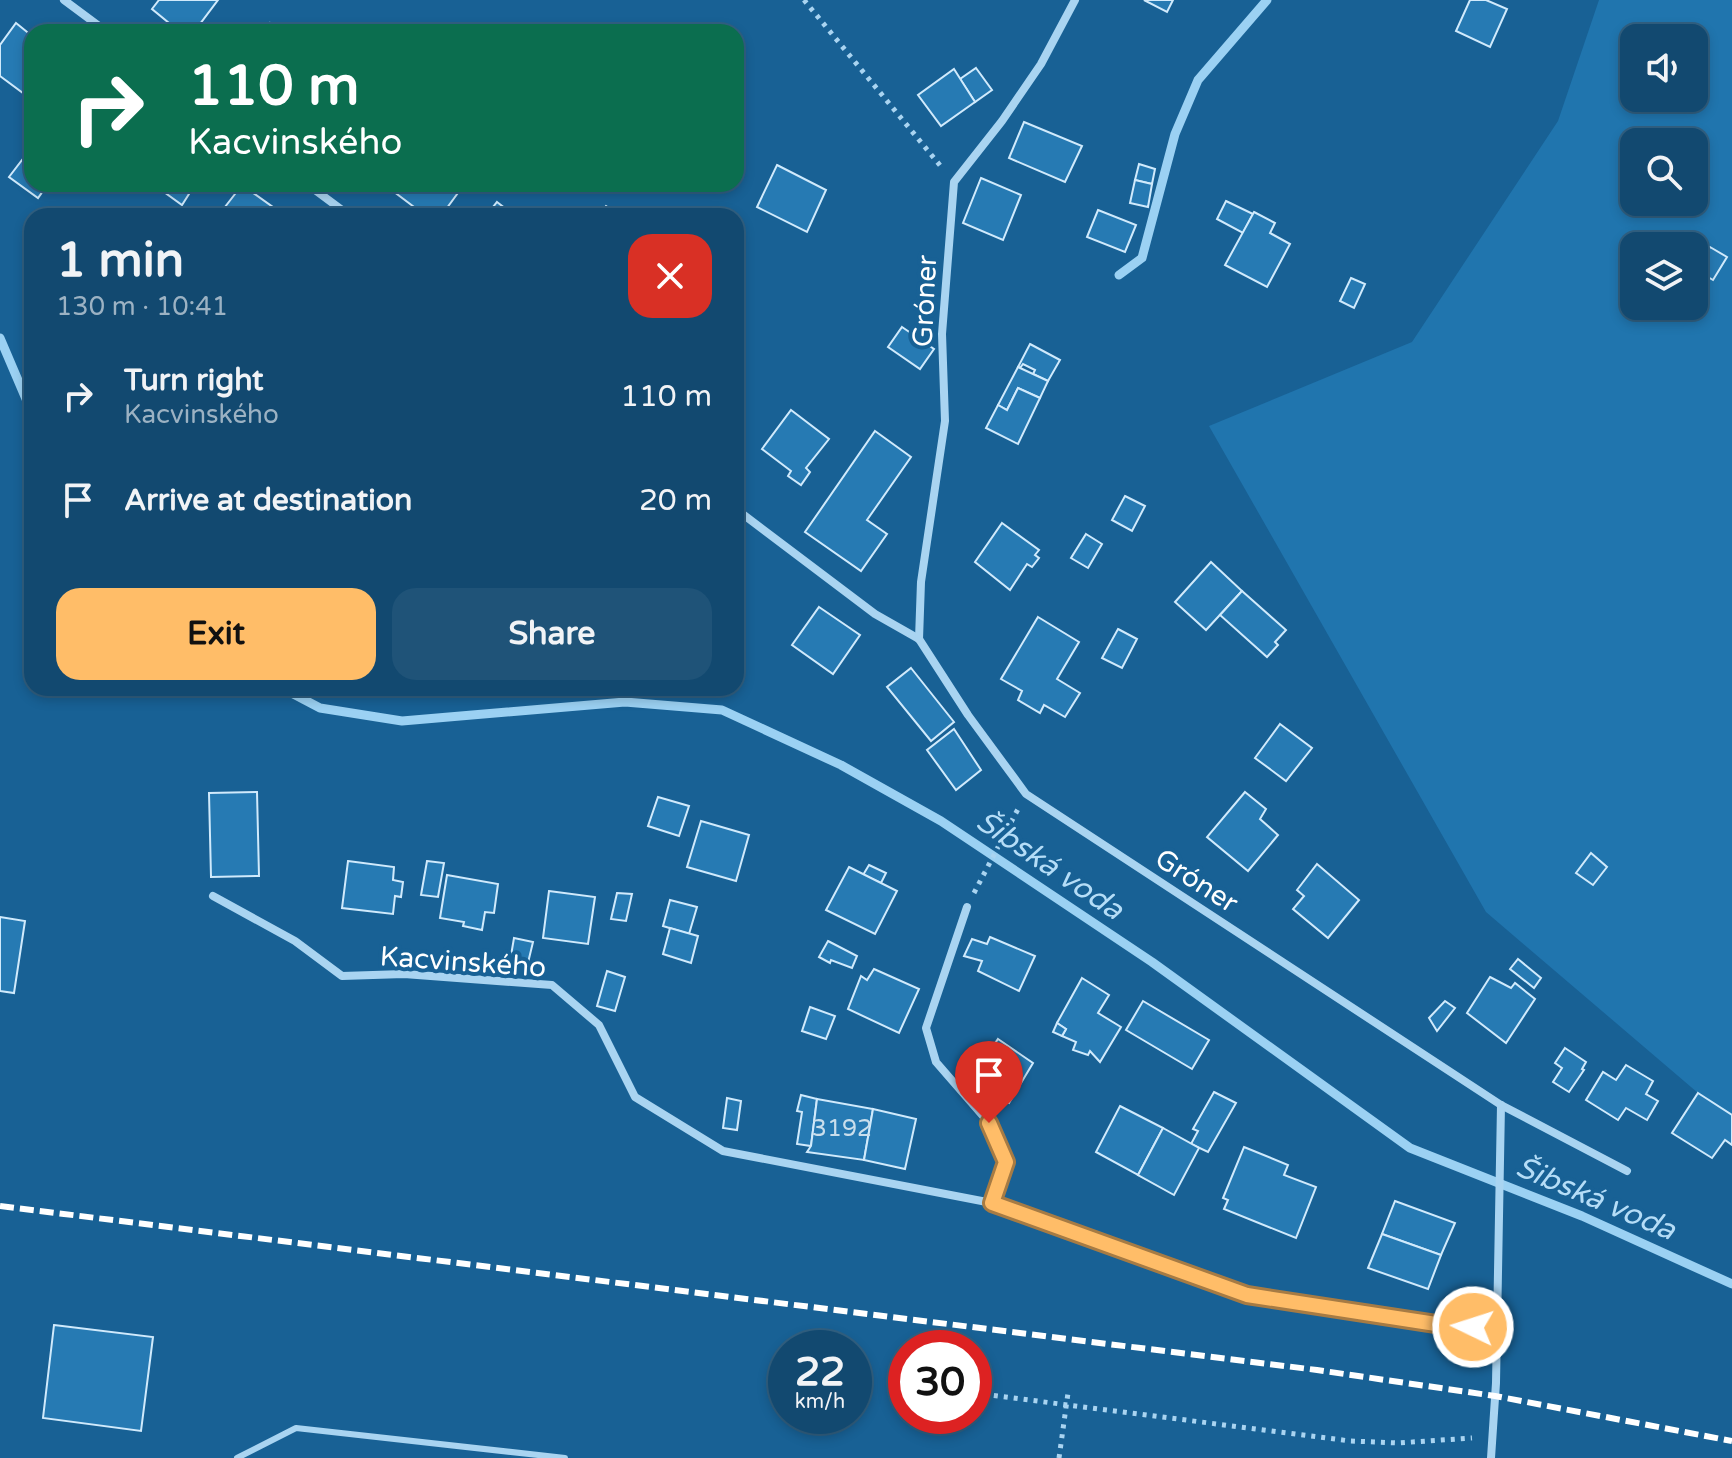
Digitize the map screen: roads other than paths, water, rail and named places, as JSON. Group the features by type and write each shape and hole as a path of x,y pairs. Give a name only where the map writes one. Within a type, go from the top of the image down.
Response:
{"street":[{"path":"64,0 96,24"},
{"name":"Gróner","path":"919,639 921,582 945,421 942,334 954,182 1033,75 1075,0"},
{"path":"318,192 339,208"},
{"name":"Gróner","path":"744,515 875,614 919,639 968,715 1026,794 1501,1105 1627,1171"},
{"name":"Kacvinského","path":"213,896 295,941 342,976 404,974 552,985 599,1025 635,1097 723,1151 992,1203 1247,1295 1449,1326 1497,1327"},
{"path":"967,907 926,1028 936,1062 989,1123 1006,1162 992,1203"},
{"path":"1491,1458 1500,1228 1501,1105"}],"lane":[{"path":"237,1458 296,1428 565,1458"}],"waterway":[{"path":"1119,275 1142,258 1175,134 1198,80 1267,0"},
{"name":"Šibská voda","path":"0,338 24,394"},
{"name":"Šibská voda","path":"297,696 320,708 402,721 625,702 722,710 841,765 941,821 1152,962 1410,1148 1582,1216 1732,1284"}],"railway":[{"path":"0,1206 1317,1370 1495,1396 1732,1441"}]}
